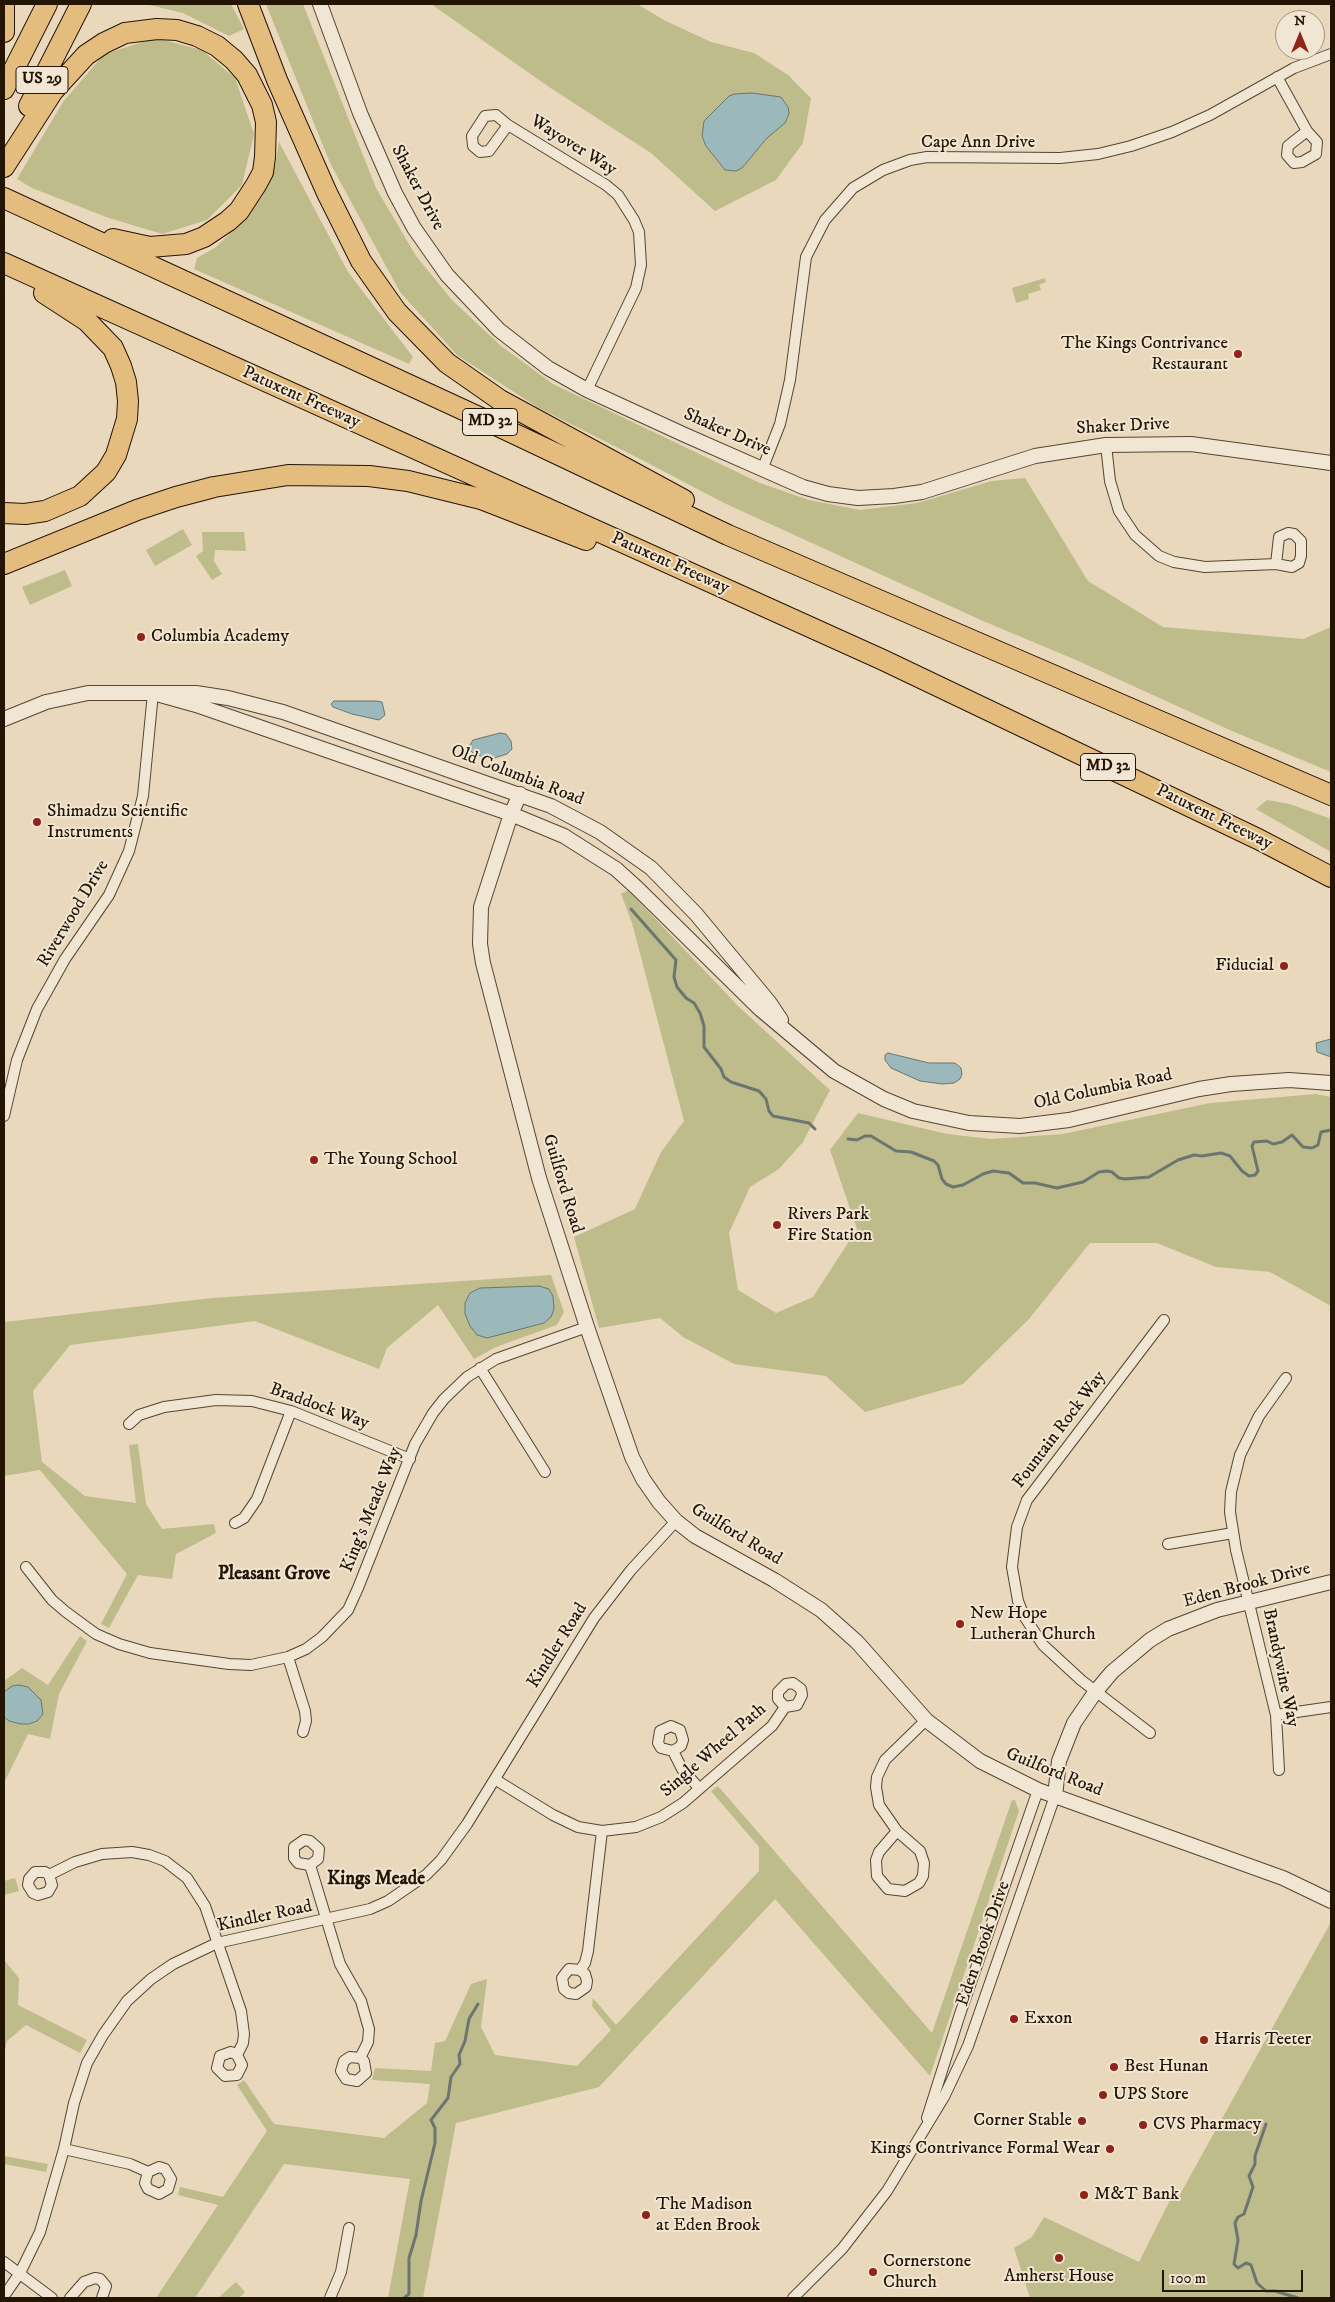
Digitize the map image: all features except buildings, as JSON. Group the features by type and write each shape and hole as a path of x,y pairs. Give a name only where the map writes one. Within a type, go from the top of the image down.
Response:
{"highway":[{"path":"4,4 4,32"},
{"name":"US 29","path":"4,89 47,4"},
{"name":"US 29","path":"4,157 81,4"},
{"path":"248,4 300,136 361,261 397,312 447,362 493,396 544,426 665,490 948,631"},
{"path":"4,166 53,91 69,71 86,55 104,43 125,33 157,29 177,30 197,36 218,46 234,60 256,90 266,122 267,139 263,172 239,211 210,233 186,244 168,246 132,244 33,211"},
{"name":"MD 32","path":"4,198 490,422 728,535 1331,795"},
{"name":"Patuxent Freeway","path":"4,263 883,660 1258,839 1331,877"},
{"path":"4,272 131,329 245,373"},
{"path":"4,513 25,514 45,511 80,496 94,485 113,461 123,437 127,419 126,382 113,348 87,320 26,282"},
{"path":"4,564 136,510 214,487 288,475 368,476 408,481 451,490 518,512 705,591 883,660"}],"street":[{"name":"Shaker Drive","path":"320,4 379,158 414,228 430,252 467,298 500,330 548,368 587,390 762,470 803,487 828,494 877,498 922,492 1035,456 1106,444 1192,444 1331,464"},
{"name":"Cape Ann Drive","path":"762,470 780,424 790,380 806,257 825,220 854,188 883,170 918,159 1060,158 1098,154 1131,146 1172,132 1210,115 1276,77 1331,54"},
{"path":"1276,77 1307,131"},
{"name":"Wayover Way","path":"508,124 606,185 618,195 634,220 639,232 641,265 636,288 587,390"},
{"path":"1106,444 1110,481 1119,511 1135,536 1159,556 1174,562 1197,566 1276,564"},
{"name":"Old Columbia Road","path":"4,719 29,708 70,696 108,692 196,693 260,705 520,794 573,816 630,852 651,868 696,914 769,1002 788,1031"},
{"name":"Old Columbia Road","path":"153,693 196,705 511,814 564,836 616,869 660,908 760,1009 834,1071 884,1099 913,1110 968,1123 1020,1126 1069,1120 1199,1089 1231,1084 1289,1080 1331,1083"},
{"name":"Riverwood Drive","path":"4,1116 17,1060 37,1009 65,959 109,895 129,851 143,796 153,693"},
{"name":"Guilford Road","path":"520,794 511,814 481,907 480,944 489,987 539,1178 587,1327 632,1457 646,1485 676,1521 695,1536 774,1580 821,1610 856,1642 926,1720 980,1761 1038,1790 1284,1878 1331,1901"},
{"name":"Fountain Rock Way","path":"1150,1733 1056,1659 1038,1638 1024,1616 1014,1583 1013,1545 1021,1511 1035,1486 1164,1320"},
{"name":"King's Meade Way","path":"26,1567 52,1600 66,1612 96,1634 119,1644 150,1653 229,1664 251,1665 288,1657 306,1649 322,1637 348,1610 410,1458 433,1413 455,1388 480,1368 510,1352 587,1327"},
{"path":"480,1368 545,1472"},
{"name":"Brandywine Way","path":"1280,1770 1276,1715 1230,1512 1231,1492 1240,1455 1259,1416 1286,1378"},
{"name":"Braddock Way","path":"129,1424 139,1415 150,1410 216,1400 252,1401 291,1411 410,1458"},
{"path":"235,1523 244,1518 257,1499 291,1411"},
{"name":"Kindler Road","path":"4,2296 20,2273 42,2225 64,2149 74,2103 87,2063 103,2034 126,2002 152,1979 173,1964 217,1943 370,1909 382,1904 426,1875 441,1860 457,1839 496,1780 594,1618 631,1570 676,1521"},
{"path":"1168,1544 1234,1533"},
{"name":"Eden Brook Drive","path":"923,2131 960,2014 1038,1790 1059,1761 1074,1723 1096,1691 1130,1656 1168,1629 1218,1610 1331,1582"},
{"path":"288,1657 305,1711 306,1722 304,1732"},
{"name":"Single Wheel Path","path":"496,1780 566,1822 578,1827 602,1831 621,1830 648,1823 676,1808 772,1726 785,1706"},
{"path":"1276,1715 1331,1707"},
{"path":"896,1831 879,1852 876,1868 882,1883 888,1889 905,1891 920,1883 923,1876 924,1863 920,1851 896,1831 879,1805 876,1795 877,1777 885,1760 926,1720"},
{"path":"673,1751 682,1769 699,1788"},
{"name":"Eden Brook Drive","path":"793,2298 818,2275 860,2227 887,2192 944,2097 968,2046 1055,1796 1059,1761"},
{"path":"580,1970 586,1963 588,1951 602,1831"},
{"path":"49,1875 75,1862 102,1854 132,1852 148,1854 176,1868 196,1890 205,1906 244,2022 243,2043 237,2055"},
{"path":"310,1865 340,1964 366,2013 368,2042 360,2058"},
{"path":"64,2149 130,2164 148,2172"},
{"path":"330,2298 341,2272 349,2228"},
{"path":"4,2262 52,2298"},
{"path":"70,2298 84,2282 95,2278 100,2279 106,2286 102,2298"}],"shaded area":[{"path":"145,4 231,4 244,29 229,36 183,13"},
{"path":"266,4 303,4 376,188 416,256 452,300 501,346 553,384 760,483 809,500 860,510 917,503 992,481 1025,478 1088,581 1163,627 1303,639 1331,627 1331,772 1232,731 1076,660 983,621 724,503 537,407 457,355 400,292 330,163"},
{"path":"431,4 637,4 664,20 711,42 754,53 788,75 811,98 803,143 776,180 715,211 651,153 549,87"},
{"path":"156,38 202,50 235,78 254,134 242,185 207,220 162,234 106,217 32,188 17,179 63,102 104,54"},
{"path":"279,142 348,272 413,357 409,364 194,269 197,258 216,247 242,222 262,196 275,166"},
{"path":"1045,278 1046,282 1039,285 1041,290 1028,294 1029,299 1016,303 1012,288"},
{"path":"183,529 192,545 155,566 146,550"},
{"path":"202,532 244,532 246,551 215,550 214,561 222,574 212,580 196,556 203,551"},
{"path":"65,570 72,586 30,605 22,587"},
{"path":"1267,800 1290,804 1331,819 1331,852 1256,809"},
{"path":"628,890 740,1008 830,1090 803,1142 779,1169 750,1187 729,1233 738,1290 776,1313 813,1297 857,1229 830,1150 858,1113 947,1134 991,1139 1063,1134 1210,1103 1316,1094 1331,1097 1331,1306 1270,1272 1216,1267 1157,1243 1090,1243 1029,1319 963,1384 865,1412 826,1376 734,1364 683,1337 660,1318 599,1328 574,1237 635,1209 661,1152 684,1121 632,923 621,894"},
{"path":"551,1275 564,1312 557,1325 496,1347 474,1359 438,1305 387,1348 379,1369 255,1321 70,1345 33,1391 42,1462 85,1496 136,1503 129,1445 138,1444 146,1504 162,1529 214,1524 216,1533 176,1554 172,1579 138,1575 109,1628 101,1624 127,1574 40,1470 4,1476 4,1322 212,1298"},
{"path":"80,1636 87,1641 59,1694 50,1739 28,1734 4,1783 4,1681 22,1668 48,1685"},
{"path":"718,1786 932,2033 1012,1800 1015,1800 1019,1811 930,2076 775,1899 599,2087 456,2123 423,2298 388,2298 410,2179 284,2164 195,2298 156,2298 218,2205 178,2195 180,2187 223,2197 267,2131 237,2085 244,2080 274,2124 384,2138 427,2103 430,2084 372,2080 375,2068 431,2071 435,2043 445,2041 471,1984 487,1979 481,2027 495,2055 577,2066 611,2030 592,2006 593,1998 616,2025 759,1871 759,1847 711,1791"},
{"path":"15,1878 19,1891 4,1895 4,1881"},
{"path":"1331,1922 1331,2298 1030,2298 1014,2248 1032,2237 1044,2217 1139,2262 1170,2200 1178,2198"},
{"path":"4,1960 19,1978 18,2005 87,2040 80,2053 26,2025 7,2041 4,2055"},
{"path":"4,2156 48,2164 46,2172 4,2164"},
{"path":"236,2282 245,2292 239,2298 218,2298"}],"water":[{"path":"752,93 781,97 788,107 789,114 785,123 767,138 742,168 736,171 725,170 706,146 702,136 704,121 729,96"},
{"path":"334,701 382,702 385,715 379,720 352,714 333,707 331,704"},
{"path":"500,733 506,734 511,741 512,749 507,754 494,758 483,757 473,753 468,748 473,740"},
{"path":"1331,1039 1331,1057 1317,1052 1316,1043"},
{"path":"888,1053 929,1063 955,1063 961,1068 962,1074 960,1079 954,1083 942,1084 920,1081 891,1068 885,1060 885,1055"},
{"path":"539,1286 549,1289 553,1296 554,1309 551,1317 544,1323 487,1338 477,1335 470,1326 465,1314 465,1303 470,1293 480,1288"},
{"path":"12,1686 28,1687 41,1700 43,1714 37,1721 29,1724 9,1721 4,1717 4,1692"}],"waterway":[{"path":"631,909 676,960 674,977 677,987 686,998 694,1003 700,1013 704,1026 704,1047 721,1069 724,1077 731,1082 759,1091 766,1099 769,1111 773,1116 809,1123 815,1129"},
{"path":"848,1139 857,1140 865,1136 871,1136 896,1151 911,1152 934,1161 938,1165 942,1179 946,1184 953,1187 963,1185 983,1174 993,1171 1009,1173 1023,1183 1035,1183 1057,1188 1083,1182 1099,1172 1107,1171 1112,1172 1119,1178 1125,1179 1149,1177 1178,1160 1194,1155 1202,1156 1221,1153 1230,1156 1242,1171 1249,1176 1255,1175 1258,1171 1252,1146 1254,1142 1267,1141 1273,1144 1282,1142 1292,1135 1303,1147 1312,1148 1318,1145 1321,1132 1331,1130"},
{"path":"404,2298 409,2294 409,2258 416,2235 421,2201 435,2143 435,2128 431,2120 448,2098 451,2077 460,2064 459,2055 465,2041 469,2019 478,2004"},
{"path":"1266,2124 1255,2156 1255,2164 1249,2176 1253,2187 1244,2214 1238,2217 1235,2223 1238,2240 1234,2264 1238,2268 1246,2263 1251,2265 1257,2283 1266,2291 1275,2291 1298,2298"}],"place":[{"name":"The Kings Contrivance Restaurant","path":"1238,354"},
{"name":"Columbia Academy","path":"141,637"},
{"name":"Shimadzu Scientific Instruments","path":"37,822"},
{"name":"Fiducial","path":"1284,966"},
{"name":"The Young School","path":"314,1160"},
{"name":"Rivers Park Fire Station","path":"777,1225"},
{"name":"New Hope Lutheran Church","path":"960,1624"},
{"name":"Exxon","path":"1014,2019"},
{"name":"Harris Teeter","path":"1204,2040"},
{"name":"Best Hunan","path":"1114,2067"},
{"name":"UPS Store","path":"1103,2095"},
{"name":"Corner Stable","path":"1082,2121"},
{"name":"CVS Pharmacy","path":"1143,2125"},
{"name":"Kings Contrivance Formal Wear","path":"1110,2149"},
{"name":"M&T Bank","path":"1084,2195"},
{"name":"The Madison at Eden Brook","path":"646,2215"},
{"name":"Amherst House","path":"1059,2258"},
{"name":"Cornerstone Church","path":"873,2272"}],"district":[{"name":"Pleasant Grove","path":"274,1575"},
{"name":"Kings Meade","path":"376,1880"}]}
